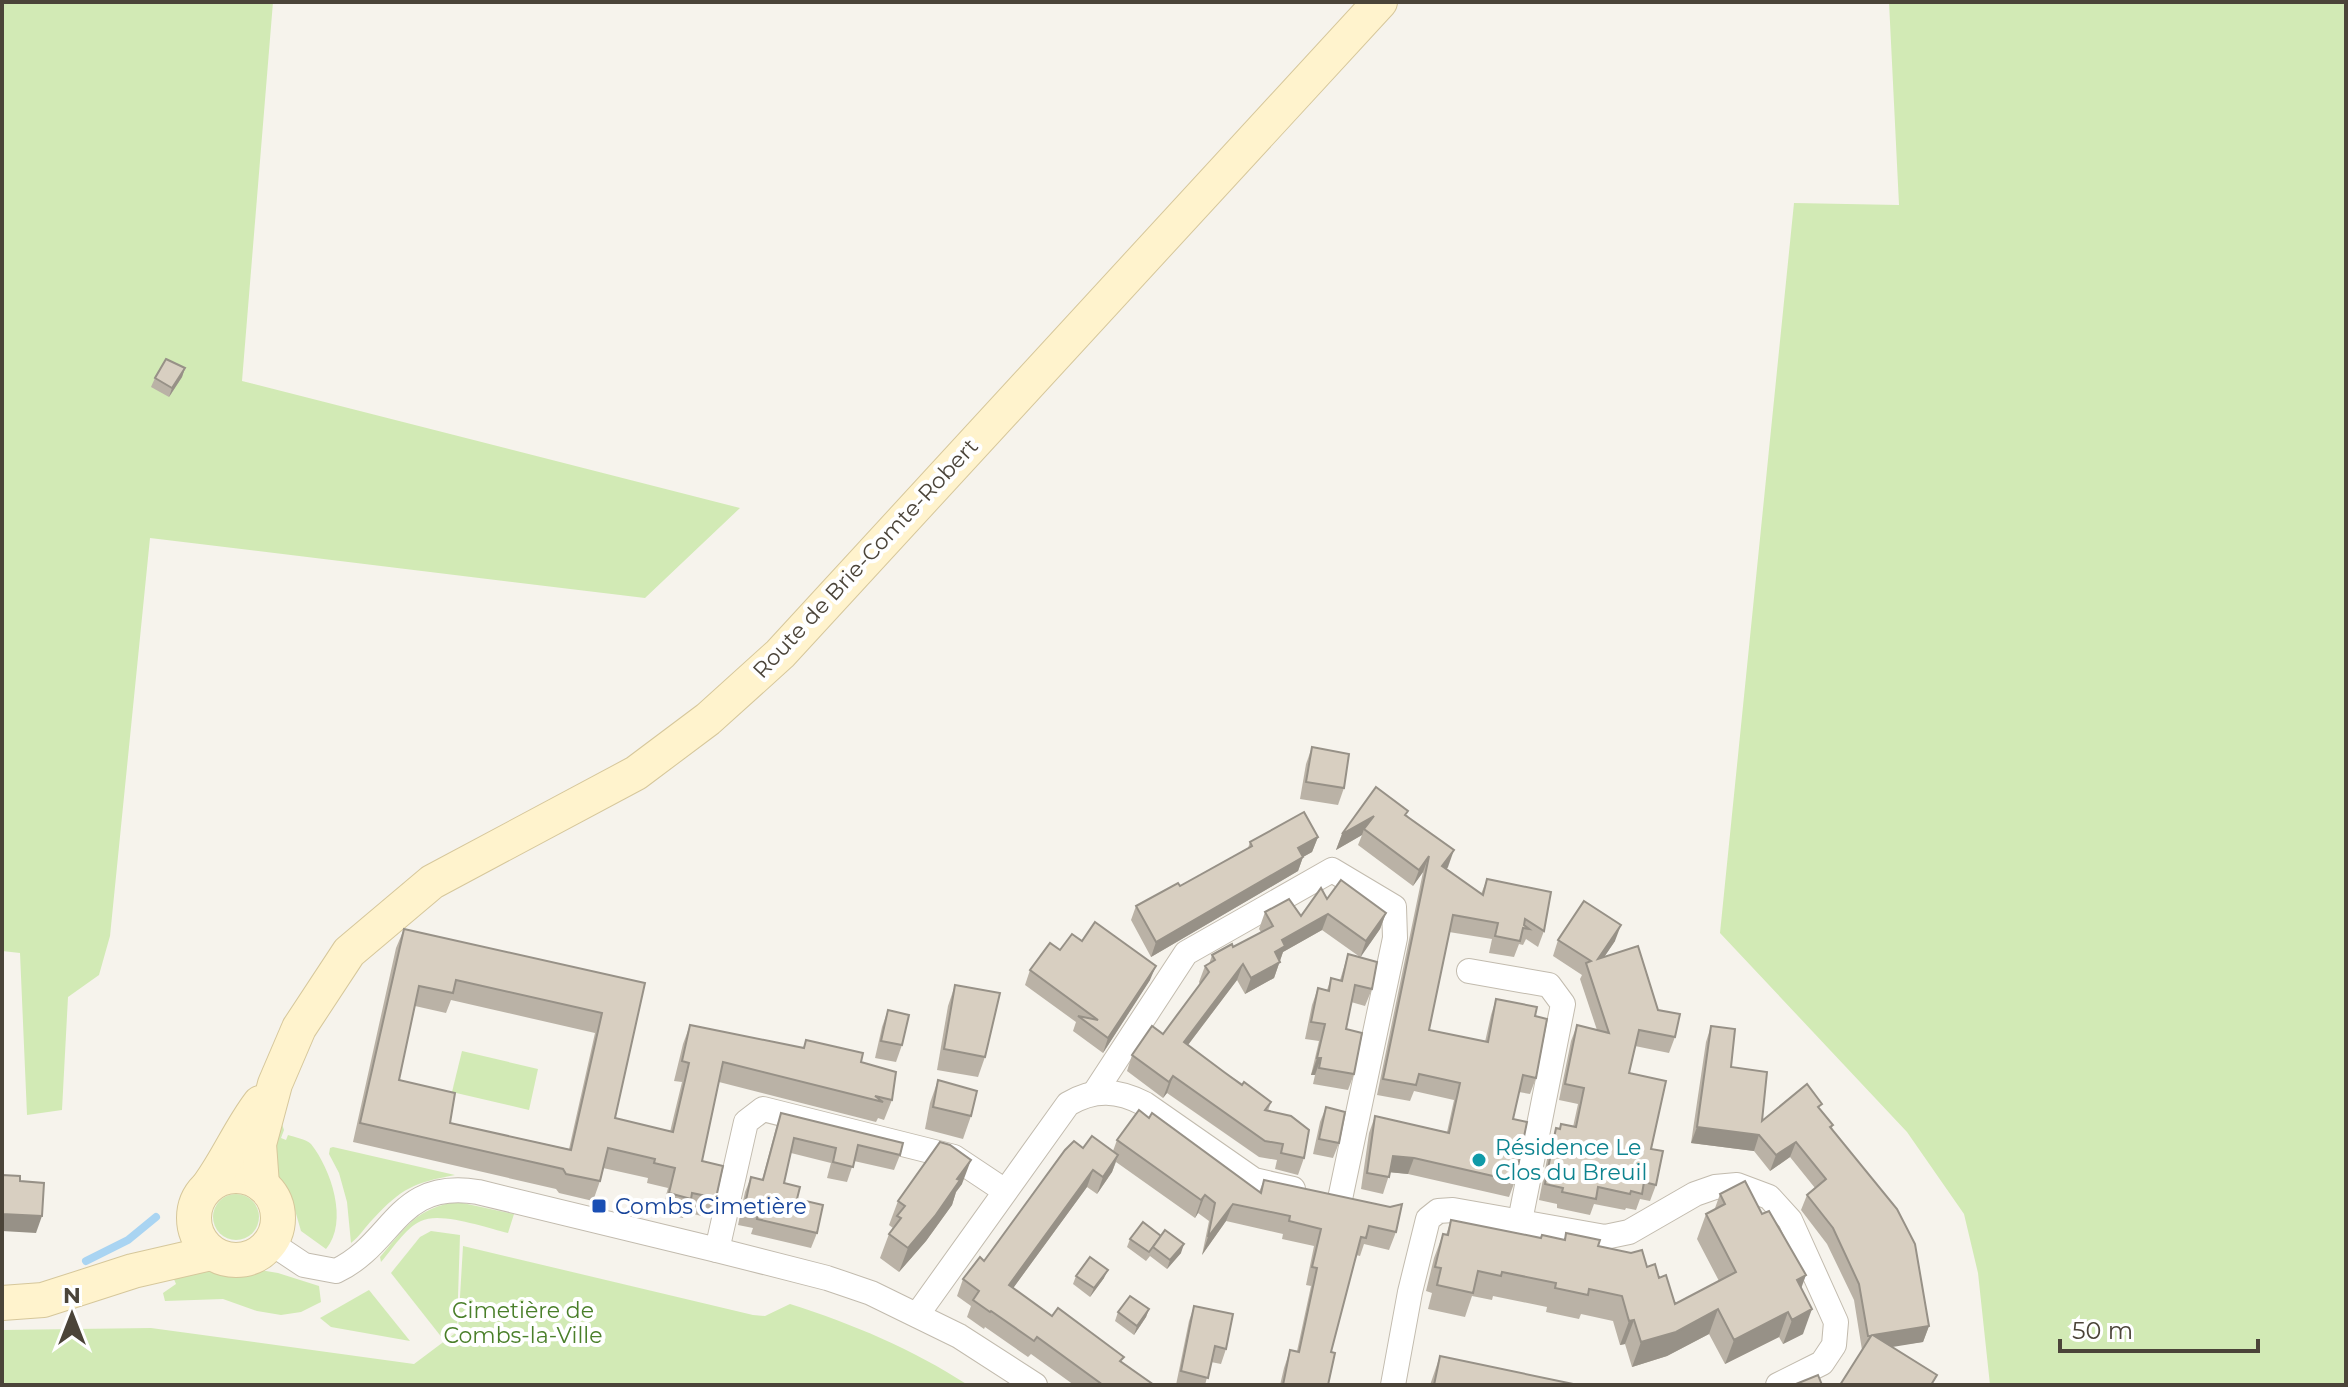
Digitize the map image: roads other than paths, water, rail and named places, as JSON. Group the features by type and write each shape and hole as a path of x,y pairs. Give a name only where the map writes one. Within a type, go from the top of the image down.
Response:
{"main road":[{"name":"Route de Brie-Comte-Robert","path":"262,1185 259,1144 275,1084 299,1028 349,952 432,882 636,773 708,719 780,654 1380,2"},
{"name":"Route de Brie-Comte-Robert","path":"209,1185 225,1164 244,1125 275,1084"},
{"path":"231,1176 246,1177 262,1185 276,1202 279,1215 271,1243 259,1255 245,1260 230,1260 211,1253 194,1229 199,1196 209,1185 231,1176"},
{"path":"133,1271 178,1236 194,1218"},
{"path":"2,1303 43,1300 133,1271 211,1253"}],"street":[{"path":"917,1315 1068,1104 1095,1092 1130,1096 1145,1104 1254,1180 1352,1202 1395,938 1394,907 1332,870 1186,953 1095,1092"},
{"path":"1469,971 1549,985 1563,1004 1520,1221"},
{"path":"717,1250 746,1122 763,1109 954,1157 1005,1191"},
{"path":"1393,1385 1410,1292 1428,1219 1438,1211 1453,1210 1605,1237 1629,1232 1695,1194 1715,1187 1737,1185 1769,1197 1790,1220 1836,1322 1834,1345 1822,1363 1778,1385"},
{"path":"271,1243 304,1265 336,1271 360,1257 394,1219 417,1200 443,1190 461,1189 717,1250 827,1278 871,1293 959,1336 1035,1385"}],"waterway":[{"path":"86,1261 128,1240 156,1217"}],"place":[{"name":"Résidence Le Clos du Breuil","path":"1479,1160"},
{"name":"Combs Cimetière","path":"599,1206"}],"park label":[{"name":"Cimetière de Combs-la-Ville","path":"523,1322"}]}
